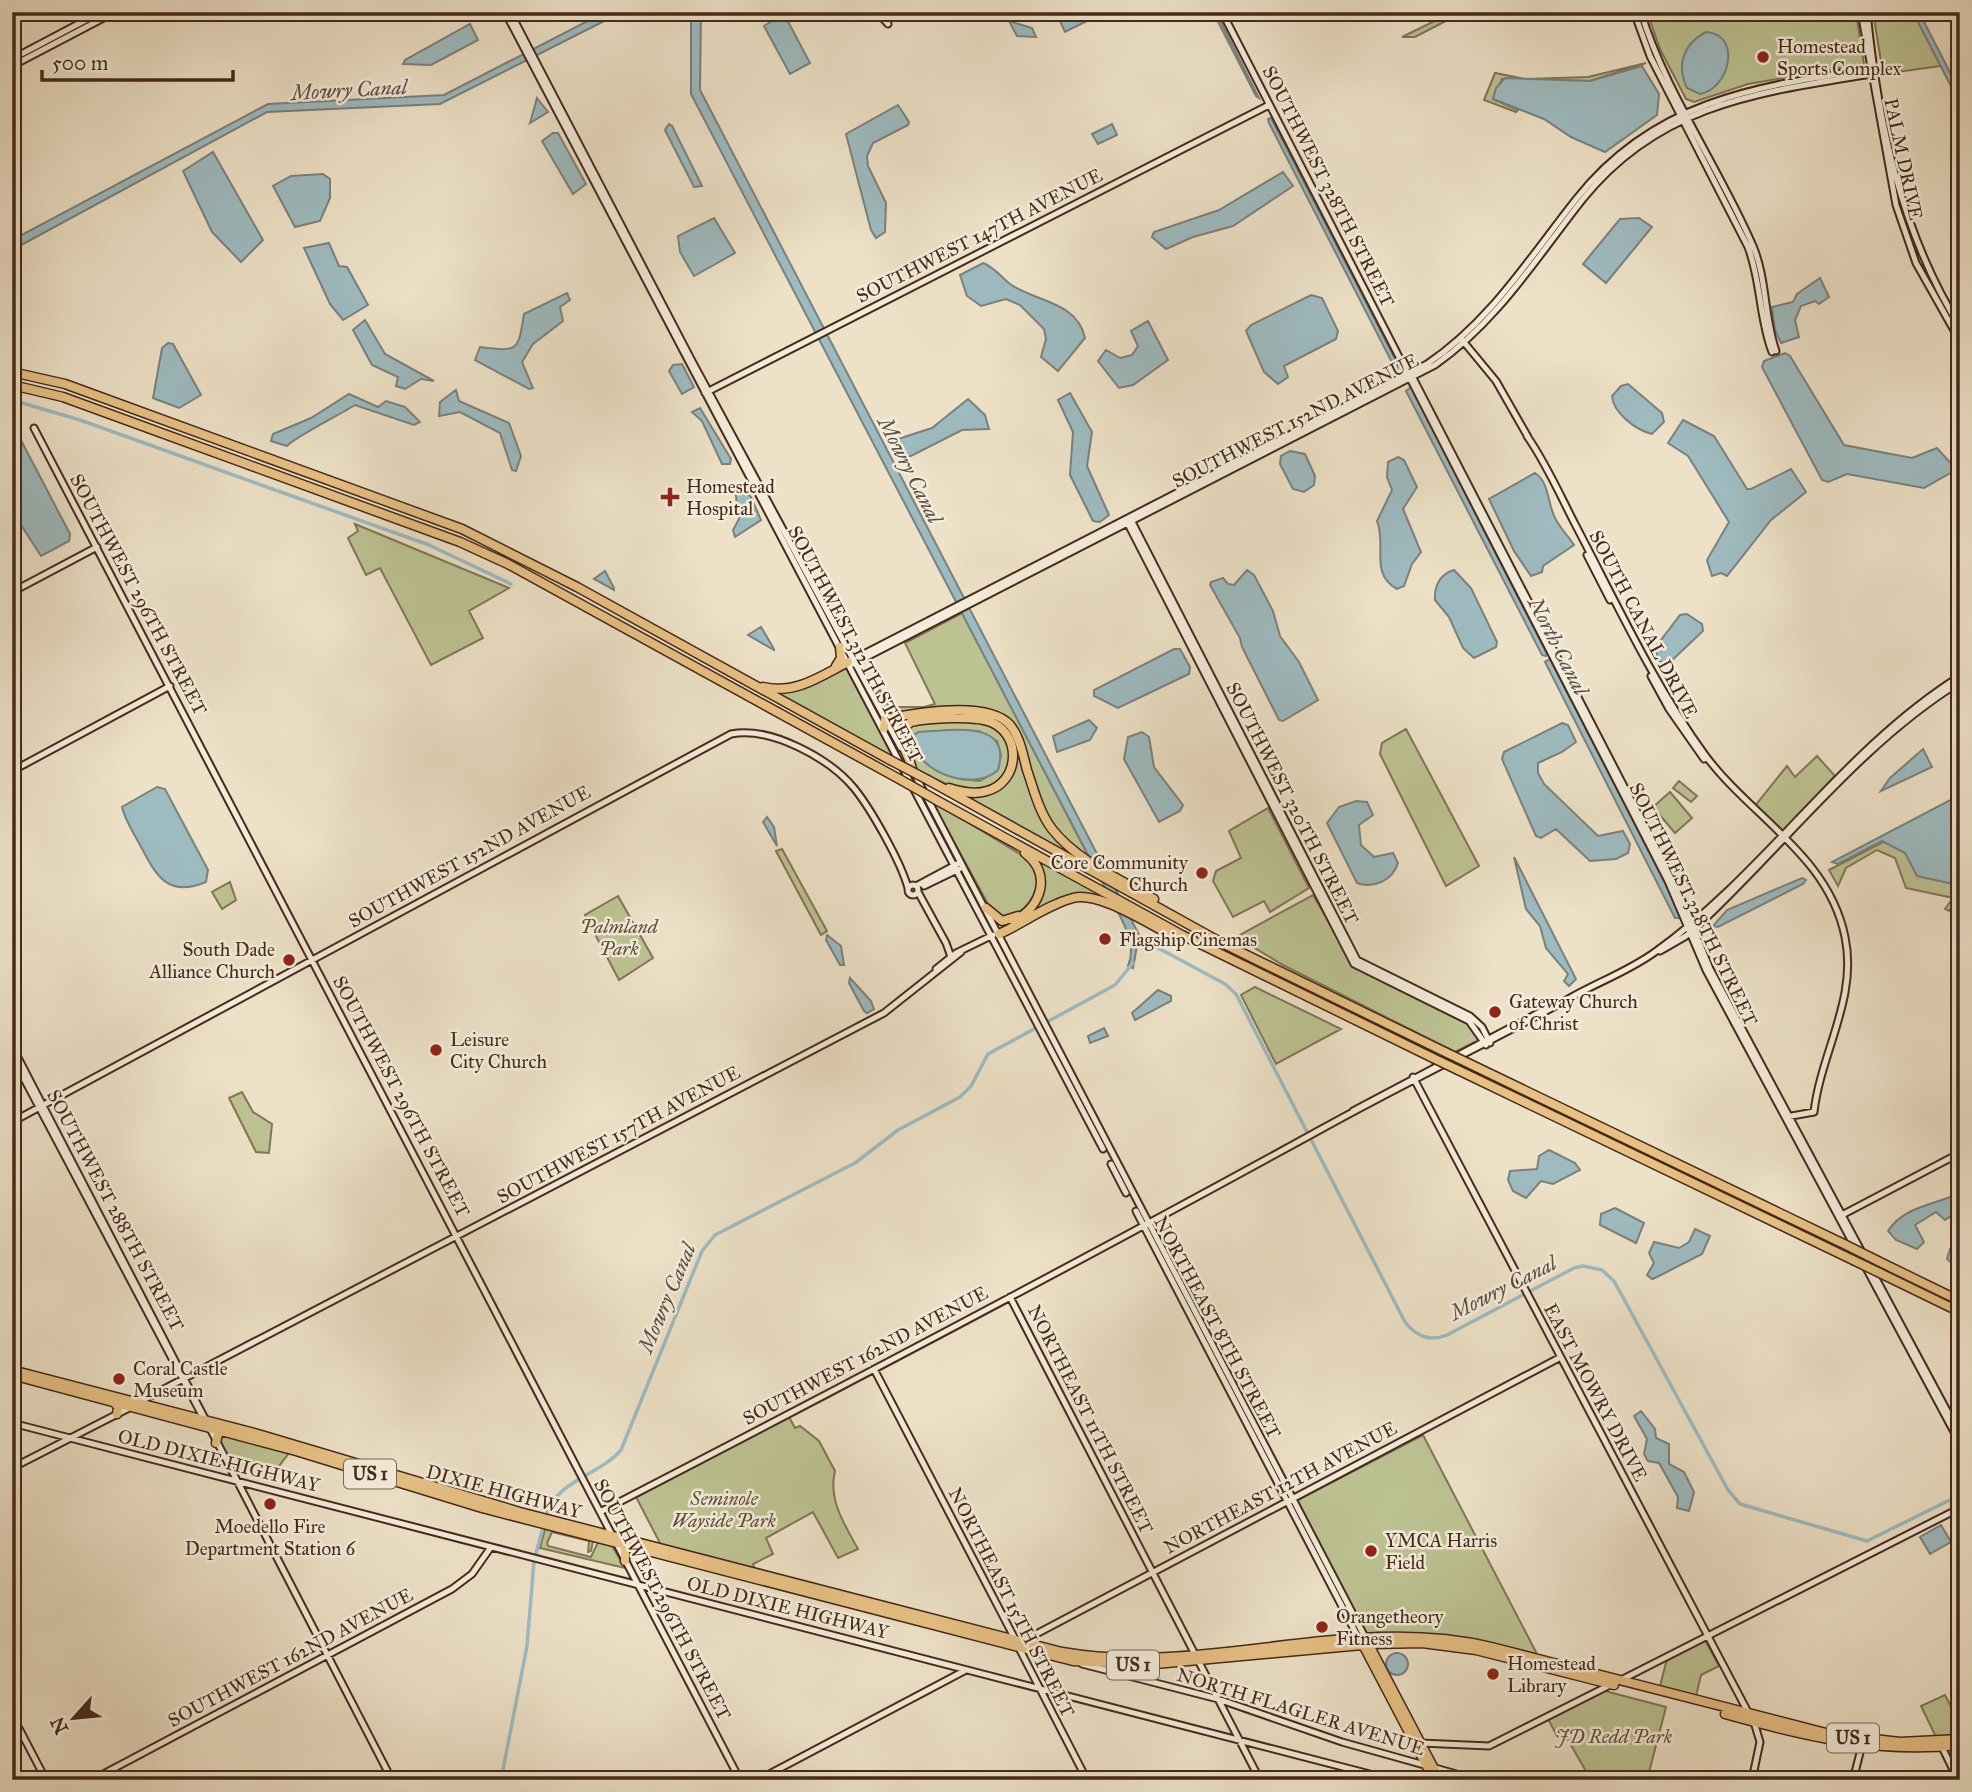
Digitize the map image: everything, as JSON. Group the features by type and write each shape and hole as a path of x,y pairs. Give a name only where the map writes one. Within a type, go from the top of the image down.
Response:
{"highway":[{"path":"12,372 65,384 451,524 522,558 1091,871 1118,882"},
{"path":"12,384 76,401 460,541 508,564 1130,907 1296,993"},
{"path":"826,673 840,662 840,647"},
{"path":"753,684 790,689 852,662"},
{"path":"882,717 985,711 1006,721 1016,733 1046,820 1060,838 1118,882 1224,944 1960,1301"},
{"path":"912,769 900,739 903,728 911,722 981,719 995,724 1009,739 1013,753 1011,770 994,789 972,793 928,780"},
{"path":"984,827 1026,854 1038,868 1041,889 1028,912 997,933"},
{"path":"997,933 1074,897 1093,897 1960,1312"},
{"path":"986,908 1004,921 1028,912"},
{"name":"DIXIE HIGHWAY","path":"12,1370 279,1440 446,1498 520,1512 565,1530 615,1540"},
{"path":"12,1376 48,1379"},
{"name":"DIXIE HIGHWAY","path":"12,1376 113,1402 196,1413 223,1430 376,1471 544,1522 601,1533 629,1546 743,1573"},
{"path":"113,1402 118,1407 117,1414"},
{"path":"216,1443 218,1434 223,1430"},
{"path":"249,1437 279,1440"},
{"path":"601,1533 607,1525"},
{"path":"615,1540 667,1553"},
{"path":"625,1561 625,1550 629,1546"},
{"path":"743,1573 774,1584 791,1584"},
{"name":"US 1","path":"743,1573 813,1588 1080,1656 1145,1662"},
{"path":"774,1584 778,1594"},
{"name":"US 1","path":"791,1584 912,1620 980,1637 1016,1641 1032,1651 1070,1660 1145,1662 1431,1637 1615,1682 1830,1741 1940,1744 1960,1739"},
{"path":"870,1609 903,1615 906,1612"},
{"path":"912,1620 947,1623"},
{"path":"1364,1642 1377,1659 1398,1705"},
{"path":"1364,1642 1430,1767 1440,1777"},
{"name":"US 1","path":"1364,1642 1490,1650"},
{"path":"1377,1659 1377,1650 1387,1643"},
{"path":"1025,1660 1032,1651"},
{"name":"US 1","path":"1751,1718 1861,1742 1960,1745"}],"street":[{"path":"12,66 88,23 101,12"},
{"path":"12,59 115,12"},
{"name":"SOUTHWEST 312TH STREET","path":"508,12 662,313 1012,959 1038,1020"},
{"path":"877,12 888,24"},
{"name":"SOUTHWEST 328TH STREET","path":"1222,12 1658,857 1707,963 1787,1117 1960,1434"},
{"path":"1634,12 1648,52 1684,115"},
{"path":"1641,12 1654,49 1684,115 1747,238 1754,264 1762,320 1774,351"},
{"name":"PALM DRIVE","path":"1861,12 1894,169 1909,226 1934,283 1960,327"},
{"name":"PALM DRIVE","path":"1867,12 1888,173 1903,228 1928,286 1960,341"},
{"name":"SOUTHWEST 312TH STREET","path":"533,61 840,647 852,662 912,769 960,865 986,908 1002,952 1043,1030"},
{"name":"SOUTHWEST 152ND AVENUE","path":"852,662 1412,377 1462,341 1498,309 1601,178 1643,142 1684,115 1752,94 1874,71"},
{"name":"SOUTHWEST 147TH AVENUE","path":"706,392 1269,105"},
{"path":"662,313 681,340"},
{"name":"SOUTH CANAL DRIVE","path":"1462,341 1496,381 1678,716 1709,759 1812,867 1831,895 1841,920 1848,955 1846,994 1821,1075 1814,1112 1787,1117"},
{"name":"SOUTHWEST 296TH STREET","path":"34,428 740,1780"},
{"name":"SOUTHWEST 320TH STREET","path":"1129,521 1356,960 1469,1016 1487,1042"},
{"path":"12,592 97,547"},
{"name":"SOUTHWEST 152ND AVENUE","path":"852,662 958,609"},
{"path":"872,654 861,665 880,702 882,717"},
{"path":"1691,928 1730,895 1870,746 1929,696 1960,679"},
{"path":"1783,837 1867,754 1918,709 1960,679"},
{"path":"12,771 170,686"},
{"name":"SOUTHWEST 152ND AVENUE","path":"12,1122 716,739 745,731 775,735 847,781 862,800 946,943 956,954"},
{"path":"914,889 960,865"},
{"name":"SOUTHWEST 320TH STREET","path":"1307,869 1349,957 1363,969 1471,1023 1487,1042"},
{"path":"1691,928 1722,895 1748,873"},
{"path":"1722,895 1730,895"},
{"name":"SOUTHWEST 162ND AVENUE","path":"600,1511 874,1369 1563,1002 1657,951 1691,928"},
{"name":"SOUTHWEST 157TH AVENUE","path":"12,1468 886,1012 956,954 997,933"},
{"path":"1002,952 1012,959"},
{"name":"SOUTHWEST 157TH AVENUE","path":"933,972 956,954"},
{"name":"NORTHEAST 8TH STREET","path":"1043,1030 1364,1642"},
{"name":"SOUTHWEST 288TH STREET","path":"12,1046 41,1107"},
{"name":"SOUTHWEST 288TH STREET","path":"12,1056 207,1422 392,1780"},
{"name":"EAST MOWRY DRIVE","path":"1414,1079 1525,1294 1751,1718 1759,1744 1752,1780"},
{"path":"1841,1215 1960,1153"},
{"name":"SOUTHWEST 328TH STREET","path":"1841,1215 1960,1443"},
{"name":"NORTHEAST 11TH STREET","path":"1010,1297 1260,1780"},
{"name":"NORTHEAST 12TH AVENUE","path":"1016,1641 1153,1573 1559,1358"},
{"name":"NORTHEAST 15TH STREET","path":"874,1369 1087,1780"},
{"name":"SOUTHWEST 288TH STREET","path":"184,1379 196,1413"},
{"name":"OLD DIXIE HIGHWAY","path":"12,1423 1394,1780"},
{"path":"244,1496 244,1489 248,1485"},
{"path":"1418,1743 1485,1747 1960,1508"},
{"name":"SOUTHWEST 162ND AVENUE","path":"92,1780 461,1584 491,1546"},
{"path":"628,1584 634,1577"},
{"path":"649,1605 648,1595 654,1590"},
{"name":"NORTH FLAGLER AVENUE","path":"1070,1660 1219,1699 1342,1742 1430,1767"},
{"path":"1145,1662 1146,1681"},
{"path":"758,1780 965,1670"},
{"path":"1047,1702 1051,1692"},
{"path":"12,1715 46,1780"},
{"path":"1853,1780 1861,1742"},
{"path":"1246,1752 1252,1743"},
{"path":"1940,1744 1958,1780"},
{"name":"NORTH FLAGLER AVENUE","path":"1440,1777 1478,1780"}],"green space":[{"path":"1453,12 1463,12 1415,37 1402,37"},
{"name":"Homestead Sports Complex","path":"1647,12 1856,12 1864,64 1748,84 1694,102 1686,99 1660,49"},
{"path":"1873,12 1913,12 1941,66 1883,74"},
{"path":"1646,63 1590,81 1502,79 1493,99 1518,110 1516,112 1484,100 1495,73 1525,79 1588,77"},
{"path":"355,524 509,588 469,611 483,638 431,665 380,568 366,575 348,538 358,531"},
{"path":"962,613 1090,859 1068,844 1049,821 1019,736 1003,717 886,712 877,693 880,690 889,707 924,707 935,704 905,643"},
{"path":"847,664 898,760 768,689 778,691"},
{"path":"985,713 1012,730 1042,818 1096,870 955,793 992,792 1015,764 1004,728"},
{"path":"975,721 991,726 1002,734 1008,745 1010,757 1003,779 994,786 974,790 948,785 916,770 904,745 904,730 915,723","holes":["979,731 997,741 1001,755 998,770 980,781 961,779 919,732"]},
{"path":"1406,729 1479,866 1446,886 1380,754 1382,743"},
{"path":"1817,756 1835,776 1783,832 1754,807 1787,766 1795,777"},
{"path":"1679,781 1697,796 1691,802 1673,788"},
{"path":"1670,792 1692,818 1675,833 1653,807"},
{"path":"931,800 1025,857 1033,867 1038,885 1036,893 1025,908 1006,920 993,913"},
{"path":"1960,802 1960,904 1957,901 1949,911 1945,909 1953,898 1906,888 1895,858 1877,850 1846,868 1838,886 1829,870"},
{"path":"1268,808 1309,888 1270,912 1264,901 1233,917 1213,881 1216,871 1241,858 1229,831"},
{"path":"782,849 827,931 821,935 776,851"},
{"path":"1038,860 1112,900 1114,905 1093,895 1031,913 1037,907 1042,894"},
{"path":"230,882 236,900 222,909 212,892"},
{"path":"1313,895 1355,967 1467,1022 1479,1040 1455,1052 1283,965 1236,937"},
{"name":"Palmland Park","path":"618,896 653,958 619,980 585,915"},
{"path":"1255,987 1341,1029 1276,1064 1241,995"},
{"path":"242,1092 253,1112 272,1124 269,1153 256,1152 229,1098"},
{"name":"Seminole Wayside Park","path":"789,1417 795,1428 800,1426 819,1441 835,1471 833,1481 836,1501 858,1549 838,1558 813,1512 766,1538 773,1554 753,1564 755,1569 661,1545 636,1497"},
{"path":"220,1434 289,1453 269,1479 236,1470 224,1454"},
{"path":"1423,1435 1537,1654 1477,1639 1435,1634 1366,1633 1294,1502"},
{"path":"545,1529 593,1541 591,1551 588,1552 589,1541 552,1532 547,1543 548,1546 591,1557 598,1542 612,1546 625,1568 540,1548"},
{"path":"1705,1640 1719,1666 1701,1675 1696,1696 1660,1686 1667,1659"},
{"name":"JD Redd Park","path":"1605,1691 1666,1707 1647,1780 1608,1780 1587,1773 1568,1740 1557,1736 1548,1719"},
{"path":"1945,1695 1960,1724 1960,1734 1936,1737 1921,1706"}],"water":[{"name":"Mowry Canal","path":"605,12 622,12 440,104 267,112 12,250 12,240 268,104 444,95"},
{"name":"Mowry Canal","path":"691,12 701,12 700,90 1139,935 1133,968 1128,966 1130,942 1121,918 691,94"},
{"path":"1056,12 1089,20 1065,32"},
{"path":"1213,12 1216,12 1259,98 1256,96"},
{"path":"1913,12 1919,12 1960,92 1960,104"},
{"path":"784,14 810,63 790,74 764,26"},
{"path":"1009,21 1032,28 1036,37 1017,36"},
{"path":"470,24 478,40 431,65 403,64 405,60"},
{"path":"1706,32 1717,35 1724,42 1728,51 1728,62 1719,82 1700,94 1687,88 1682,63 1687,49"},
{"path":"1642,66 1659,94 1657,115 1605,152 1571,137 1544,119 1493,99 1496,88 1505,78 1590,81"},
{"path":"537,98 548,112 530,123"},
{"path":"898,105 909,122 908,125 873,143 867,156 868,166 886,203 885,232 876,238 871,230 846,134"},
{"path":"1271,118 1397,363 1398,374 1269,123 1268,119"},
{"path":"669,124 702,186 694,187 665,130"},
{"path":"1112,124 1117,135 1098,144 1092,134"},
{"path":"553,133 558,133 586,184 573,194 542,141"},
{"path":"213,152 263,240 241,262 212,232 183,171"},
{"path":"1283,172 1293,186 1233,226 1193,237 1166,249 1152,237 1154,232 1219,210"},
{"path":"323,174 330,179 330,198 320,221 295,227 273,186 291,176"},
{"path":"714,218 735,253 694,276 680,252 678,236"},
{"path":"1639,218 1652,227 1606,283 1583,264 1620,219"},
{"path":"329,243 339,266 347,267 368,305 343,320 330,304 304,248"},
{"path":"983,263 1020,290 1064,309 1081,326 1085,338 1058,371 1041,357 1046,339 1044,329 1020,305 1006,299 981,306 967,296 960,275"},
{"path":"1820,278 1829,297 1819,304 1815,301 1801,306 1795,320 1799,337 1781,343 1775,330 1772,307 1793,302 1797,294"},
{"path":"567,293 570,300 560,307 563,321 533,344 522,362 533,388 529,389 475,360 480,347 509,349 514,346 518,342 524,314"},
{"path":"1311,295 1322,298 1338,331 1336,339 1284,366 1288,377 1278,384 1264,372 1246,331 1251,325"},
{"path":"365,320 385,354 434,381 421,379 405,389 396,386 398,377 372,365 353,330"},
{"path":"1148,321 1168,360 1133,385 1119,388 1098,361 1106,350 1120,358 1132,355 1138,346 1131,331"},
{"path":"168,343 173,344 201,395 179,408 153,398 162,348"},
{"path":"1785,353 1790,356 1844,445 1912,458 1937,448 1954,467 1952,472 1924,488 1847,474 1828,482 1822,480 1762,367 1764,361"},
{"path":"682,364 694,387 682,394 669,371 673,365"},
{"path":"1628,384 1662,413 1664,422 1652,434 1626,420 1616,409 1612,396 1621,386"},
{"name":"North Canal","path":"1411,387 1546,656 1542,655 1406,391"},
{"path":"456,390 459,401 509,423 521,456 516,471 512,470 500,433 460,412 439,416 440,402"},
{"path":"1070,393 1092,432 1087,466 1109,515 1100,522 1093,521 1070,475 1073,432 1058,400"},
{"path":"349,394 378,407 386,401 405,407 420,422 414,425 355,405 287,446 271,441 273,434 311,418"},
{"path":"968,399 985,415 989,429 962,430 911,456 904,456 898,439 932,428"},
{"path":"700,408 731,459 730,464 722,464 702,421 692,412"},
{"path":"1683,420 1714,436 1747,489 1791,469 1806,492 1771,520 1727,576 1721,573 1712,576 1707,560 1729,522 1688,456 1668,443"},
{"path":"12,423 70,534 69,541 41,556 12,511"},
{"path":"1290,451 1305,454 1315,476 1314,485 1304,492 1293,489 1280,464 1281,456"},
{"path":"1398,457 1404,460 1417,487 1403,509 1421,552 1412,564 1404,586 1397,589 1383,575 1377,521 1392,490 1387,477 1388,462"},
{"path":"1535,473 1545,486 1557,522 1574,545 1543,566 1542,572 1531,576 1514,551 1489,499"},
{"path":"742,487 751,497 761,520 735,537 733,530 739,519 735,489"},
{"path":"1247,570 1254,575 1273,611 1280,636 1299,662 1318,700 1283,721 1279,720 1240,638 1210,585 1211,582 1223,578 1228,584 1234,585"},
{"path":"1454,570 1471,588 1497,642 1496,647 1474,658 1463,648 1449,617 1435,600 1439,581"},
{"path":"605,571 614,588 614,590 594,579"},
{"path":"1687,614 1702,624 1703,631 1668,664 1659,661 1655,648 1680,615"},
{"path":"761,627 774,649 774,650 748,635"},
{"path":"1174,649 1180,649 1190,667 1189,674 1118,708 1094,696 1094,690"},
{"name":"North Canal","path":"1550,659 1671,895 1680,918 1675,918 1545,662"},
{"path":"1089,720 1097,728 1090,740 1057,752 1053,736"},
{"path":"1562,723 1568,725 1576,742 1538,763 1538,773 1544,784 1598,836 1623,831 1630,844 1628,853 1616,859 1590,861 1556,829 1541,838 1536,836 1502,759 1504,752"},
{"path":"962,730 988,735 996,742 1000,753 998,770 987,777 974,779 946,775 922,759 915,748 913,735 919,732"},
{"path":"1142,732 1149,737 1154,767 1183,805 1180,811 1159,822 1124,759 1128,737"},
{"path":"1923,749 1932,767 1881,791 1890,778"},
{"path":"157,787 165,789 208,870 206,882 181,887 164,880 151,864 129,826 122,807"},
{"path":"1954,798 1960,800 1960,882 1953,884 1917,876 1905,853 1882,841 1838,864 1832,862"},
{"path":"1356,801 1367,802 1373,815 1359,825 1361,845 1374,857 1393,853 1398,863 1392,874 1376,884 1357,883 1327,823 1339,807"},
{"path":"767,817 774,827 777,846 763,822"},
{"path":"1514,857 1576,979 1569,986 1564,981 1568,974 1546,948 1540,926 1526,909"},
{"path":"1802,878 1806,880 1803,884 1718,927 1713,926 1727,910"},
{"path":"827,935 841,946 844,965 840,965 826,940"},
{"path":"850,978 871,1001 874,1009 867,1013 864,1011 849,983"},
{"path":"1158,990 1171,996 1171,1001 1135,1020 1132,1013"},
{"path":"1104,1028 1108,1036 1090,1043 1088,1036"},
{"path":"1549,1150 1575,1163 1580,1170 1553,1184 1541,1181 1526,1198 1513,1191 1508,1180 1510,1171 1537,1169 1539,1156"},
{"path":"1960,1193 1960,1210 1945,1220 1936,1212 1915,1225 1924,1242 1917,1249 1896,1240 1888,1231 1902,1216 1911,1211"},
{"path":"1615,1208 1644,1223 1636,1243 1600,1225 1601,1214"},
{"path":"1695,1229 1710,1236 1702,1254 1652,1279 1647,1275 1654,1263 1649,1253 1654,1242 1679,1248 1689,1242"},
{"path":"1960,1242 1960,1270 1947,1259 1950,1249"},
{"path":"1641,1411 1655,1429 1656,1438 1669,1444 1669,1464 1684,1472 1694,1492 1689,1511 1677,1508 1678,1497 1659,1463 1648,1461 1644,1454 1647,1439 1634,1416"},
{"path":"1941,1525 1951,1542 1930,1554 1920,1537"},
{"path":"1397,1653 1405,1656 1408,1664 1405,1672 1397,1675 1389,1672 1386,1664 1389,1656"}],"waterway":[{"path":"12,400 80,420 275,490"},
{"path":"278,491 429,545 511,584"},
{"name":"Mowry Canal","path":"1136,936 1225,984 1236,994 1405,1322 1414,1331 1429,1338 1441,1337 1574,1268 1583,1266 1602,1270 1614,1281 1728,1490 1740,1504 1867,1541 1960,1495"},
{"name":"Mowry Canal","path":"546,1516 551,1504 568,1486 612,1459 621,1450 702,1251 715,1235 855,1163 898,1130 960,1097 971,1086 988,1054 1115,985 1133,963"},
{"name":"Mowry Canal","path":"501,1780 527,1646 534,1561 544,1524"}],"place":[{"name":"Homestead Sports Complex","path":"1763,57"},
{"name":"Homestead Hospital","path":"670,497"},
{"name":"Core Community Church","path":"1202,873"},
{"name":"Flagship Cinemas","path":"1105,939"},
{"name":"South Dade Alliance Church","path":"289,960"},
{"name":"Gateway Church of Christ","path":"1495,1012"},
{"name":"Leisure City Church","path":"436,1050"},
{"name":"Coral Castle Museum","path":"119,1379"},
{"name":"Moedello Fire Department Station 6","path":"270,1504"},
{"name":"YMCA Harris Field","path":"1371,1551"},
{"name":"Orangetheory Fitness","path":"1322,1627"},
{"name":"Homestead Library","path":"1493,1674"}]}
